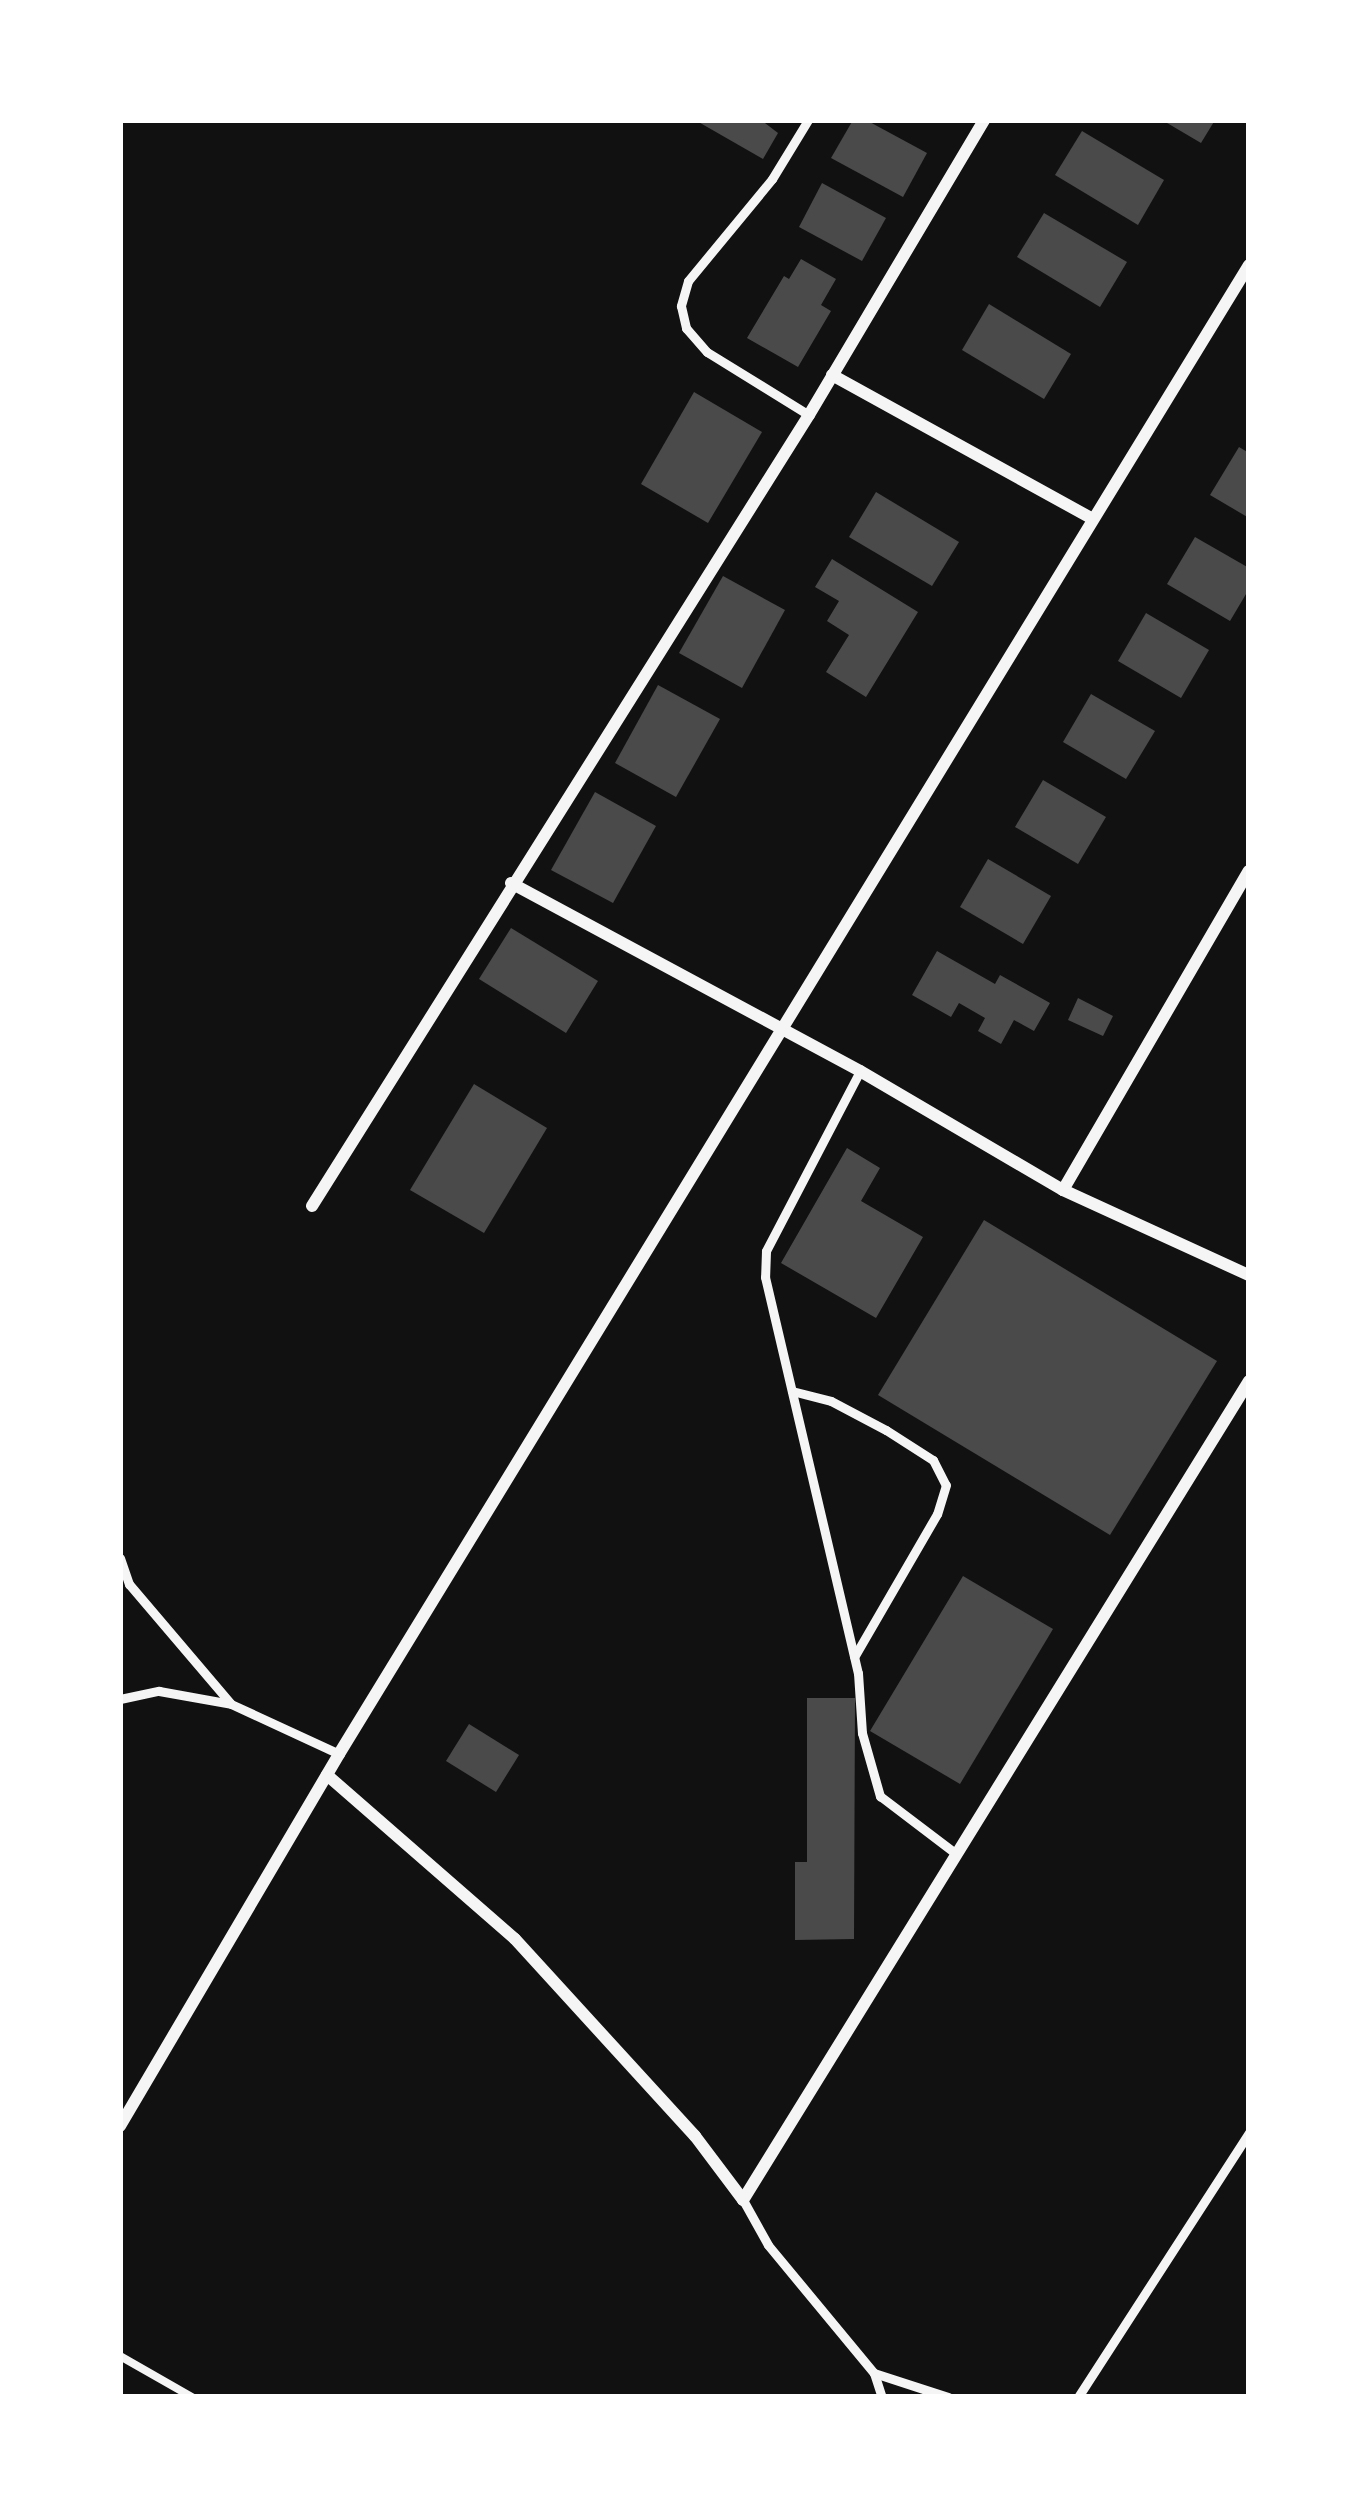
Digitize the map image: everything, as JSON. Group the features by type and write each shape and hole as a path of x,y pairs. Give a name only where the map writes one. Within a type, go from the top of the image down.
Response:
{"street":[{"path":"312,1206 809,415 984,120"},
{"path":"120,2126 339,1754 1249,265"},
{"path":"832,375 1093,519"},
{"path":"1064,1190 1249,871"},
{"path":"511,883 860,1071 1064,1190 1249,1275"},
{"path":"327,1775 515,1939 695,2136 743,2200 1190,1469 1249,1381"}],"lane":[{"path":"808,120 772,178 688,280 681,306 686,328 707,352 809,415"},
{"path":"860,1071 766,1251 765,1276 854,1657 862,1733 880,1796 955,1853"},
{"path":"792,1391 831,1401 886,1430 933,1460 946,1485 937,1514 854,1657"},
{"path":"120,1558 129,1584 231,1704"},
{"path":"120,1699 159,1691 231,1704 339,1754"},
{"path":"1078,2397 1249,2133"},
{"path":"743,2200 768,2245 874,2373 882,2397"},
{"path":"874,2373 948,2397"}],"path":[{"path":"120,2356 193,2397"}],"building":[{"path":"695,120 761,120 778,133 763,159"},
{"path":"853,120 866,120 927,153 903,197 831,158"},
{"path":"1162,120 1215,120 1201,143"},
{"path":"1082,131 1164,180 1138,225 1055,175"},
{"path":"822,183 886,218 862,261 799,227"},
{"path":"1044,213 1127,262 1100,307 1017,257"},
{"path":"801,259 836,279 821,305 831,311 798,367 747,338 784,276 789,279"},
{"path":"989,304 1071,354 1044,399 962,350"},
{"path":"694,392 762,432 708,523 641,484"},
{"path":"1239,447 1249,453 1249,518 1210,495"},
{"path":"876,492 959,542 932,586 849,537"},
{"path":"1195,537 1249,568 1249,589 1230,621 1167,584"},
{"path":"832,559 918,612 866,697 826,672 849,635 827,621 839,601 815,587"},
{"path":"723,576 785,610 742,688 679,653"},
{"path":"1146,613 1209,650 1181,698 1118,661"},
{"path":"658,685 720,719 676,797 615,763"},
{"path":"1091,694 1155,731 1126,779 1063,742"},
{"path":"1043,780 1106,817 1078,864 1015,827"},
{"path":"595,792 656,826 613,903 551,870"},
{"path":"988,859 1051,896 1023,944 960,907"},
{"path":"511,928 598,981 566,1033 479,979"},
{"path":"937,951 995,984 1000,975 1050,1003 1034,1031 1014,1020 1001,1044 978,1031 985,1018 959,1003 951,1017 912,995"},
{"path":"1078,998 1113,1016 1103,1036 1068,1020"},
{"path":"474,1084 547,1128 484,1233 410,1190"},
{"path":"847,1148 880,1168 861,1201 923,1237 876,1318 781,1263"},
{"path":"984,1220 1217,1361 1110,1535 878,1395"},
{"path":"963,1576 1053,1629 960,1784 870,1731"},
{"path":"807,1698 855,1698 854,1939 795,1940 795,1862 807,1862"},
{"path":"469,1724 519,1755 496,1792 446,1761"}]}
